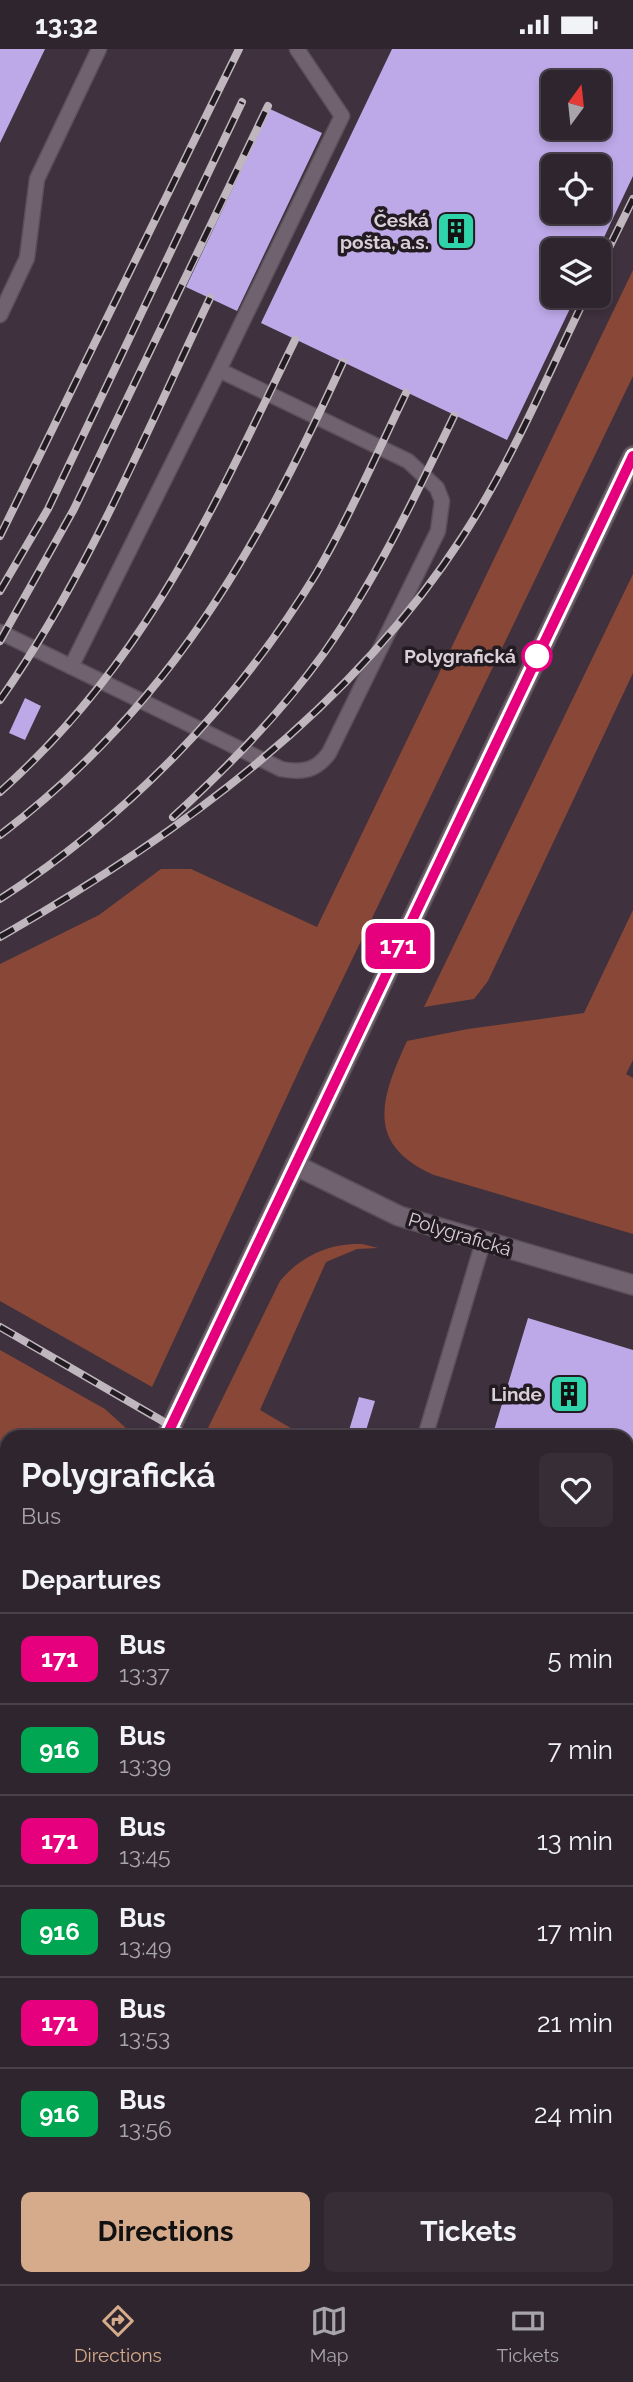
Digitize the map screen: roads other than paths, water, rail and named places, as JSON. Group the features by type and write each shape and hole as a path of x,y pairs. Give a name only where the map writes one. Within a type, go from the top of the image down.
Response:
{"street":[{"path":"169,1430 633,456"},
{"name":"Polygrafická","path":"295,1165 399,1216 633,1285"}],"lane":[{"path":"0,315 27,258 37,179 99,49"},
{"path":"71,667 342,116 297,49"},
{"path":"0,632 262,761 296,772 309,770 321,763 387,638 438,531 442,501 437,488 408,461 219,370"},
{"path":"427,1430 483,1242"}],"railway":[{"path":"0,536 239,49"},
{"path":"0,591 48,509 242,102"},
{"path":"0,641 74,509 268,106"},
{"path":"611,244 633,199"},
{"path":"0,700 31,653 88,554 210,298"},
{"path":"0,937 67,898 195,811 256,764 314,713 368,658 418,599 481,507 528,418 580,308"},
{"path":"0,792 51,742 96,691 136,637 204,524 295,340"},
{"path":"0,835 59,786 112,734 160,679 202,622 277,498 343,362"},
{"path":"0,899 93,832 176,755 215,713 285,622 316,574 352,507 406,393"},
{"path":"173,817 253,739 324,653 378,567 454,416"},
{"path":"0,1327 178,1430"}],"place":[{"name":"Česká pošta, a.s.","path":"456,231"},
{"name":"Polygrafická","path":"537,656"},
{"name":"Linde","path":"569,1394"}]}
